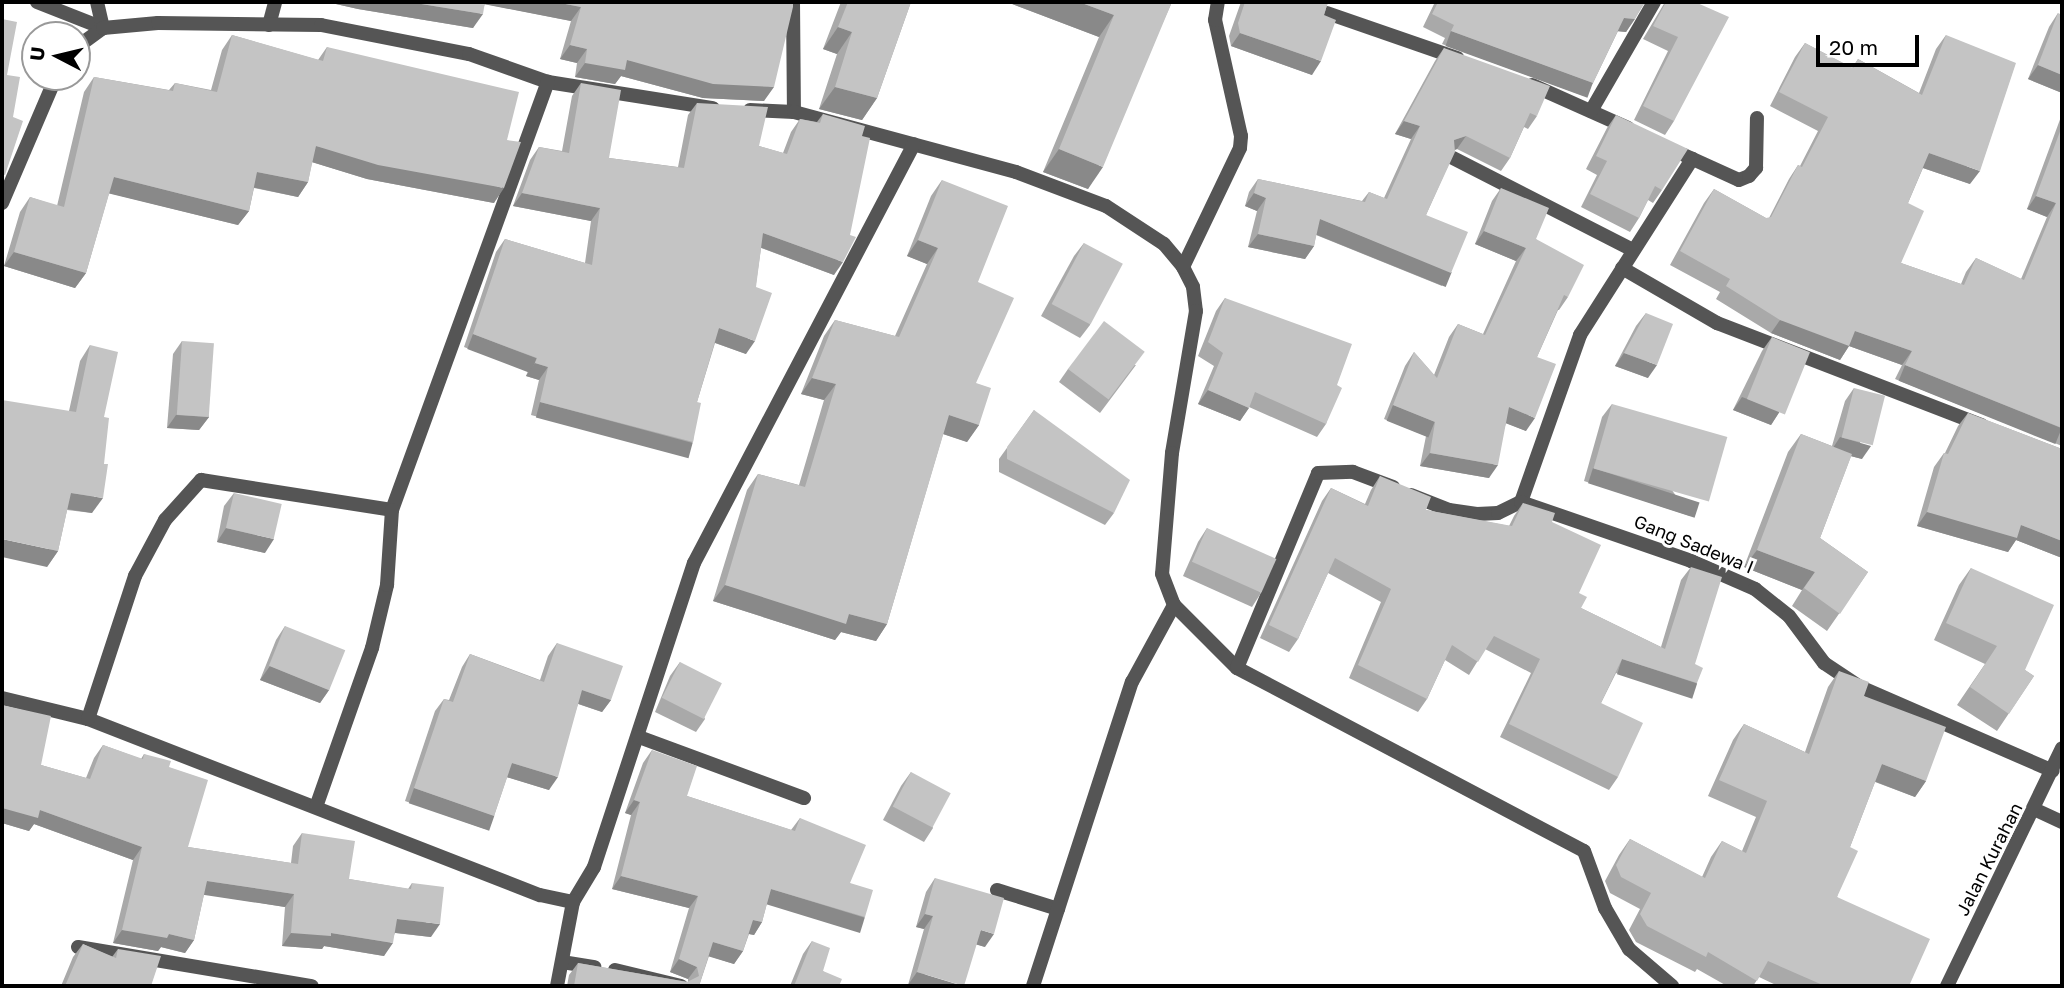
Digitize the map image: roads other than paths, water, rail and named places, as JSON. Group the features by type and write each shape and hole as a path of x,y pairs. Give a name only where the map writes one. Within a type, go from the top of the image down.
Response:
{"street":[{"path":"37,2 103,28 158,23 321,25 469,54 548,82 702,108 794,112 866,135 914,144 1016,172 1106,206 1164,244 1184,267 1196,311 1172,453 1162,574 1174,606 1237,668 1584,851 1605,908 1629,949 1672,986"},
{"path":"97,2 103,28"},
{"path":"269,24 275,2"},
{"path":"793,2 794,112"},
{"path":"1184,267 1240,148 1241,136 1215,20 1218,2"},
{"path":"1591,111 1654,2"},
{"path":"1327,13 1477,65"},
{"path":"91,37 103,28"},
{"path":"1517,80 1642,135"},
{"path":"316,807 372,648 387,585 392,510 548,82"},
{"path":"2,202 50,91"},
{"path":"1667,147 1739,180 1749,176 1756,168 1757,118"},
{"path":"557,986 573,902 594,867 639,737 694,563 914,144"},
{"path":"1453,158 1633,250"},
{"path":"1237,668 1318,473 1353,472 1449,510 1477,514 1498,513 1521,502 1580,335 1692,159"},
{"path":"1622,268 1717,323 1998,432"},
{"path":"88,719 135,576 165,520 201,480 392,510"},
{"name":"Gang Sadewa I","path":"1521,502 1691,561 1755,589 1789,616 1824,663 1860,687 2053,771"},
{"path":"1033,986 1132,681 1174,606"},
{"path":"2,698 88,719 540,895 573,902"},
{"path":"639,737 804,798"},
{"name":"Jalan Kurahan","path":"1947,986 2036,810 2062,748"},
{"path":"2036,810 2062,822"},
{"path":"998,890 1058,909"},
{"path":"78,947 312,986"},
{"path":"562,962 650,975 681,986"}]}
